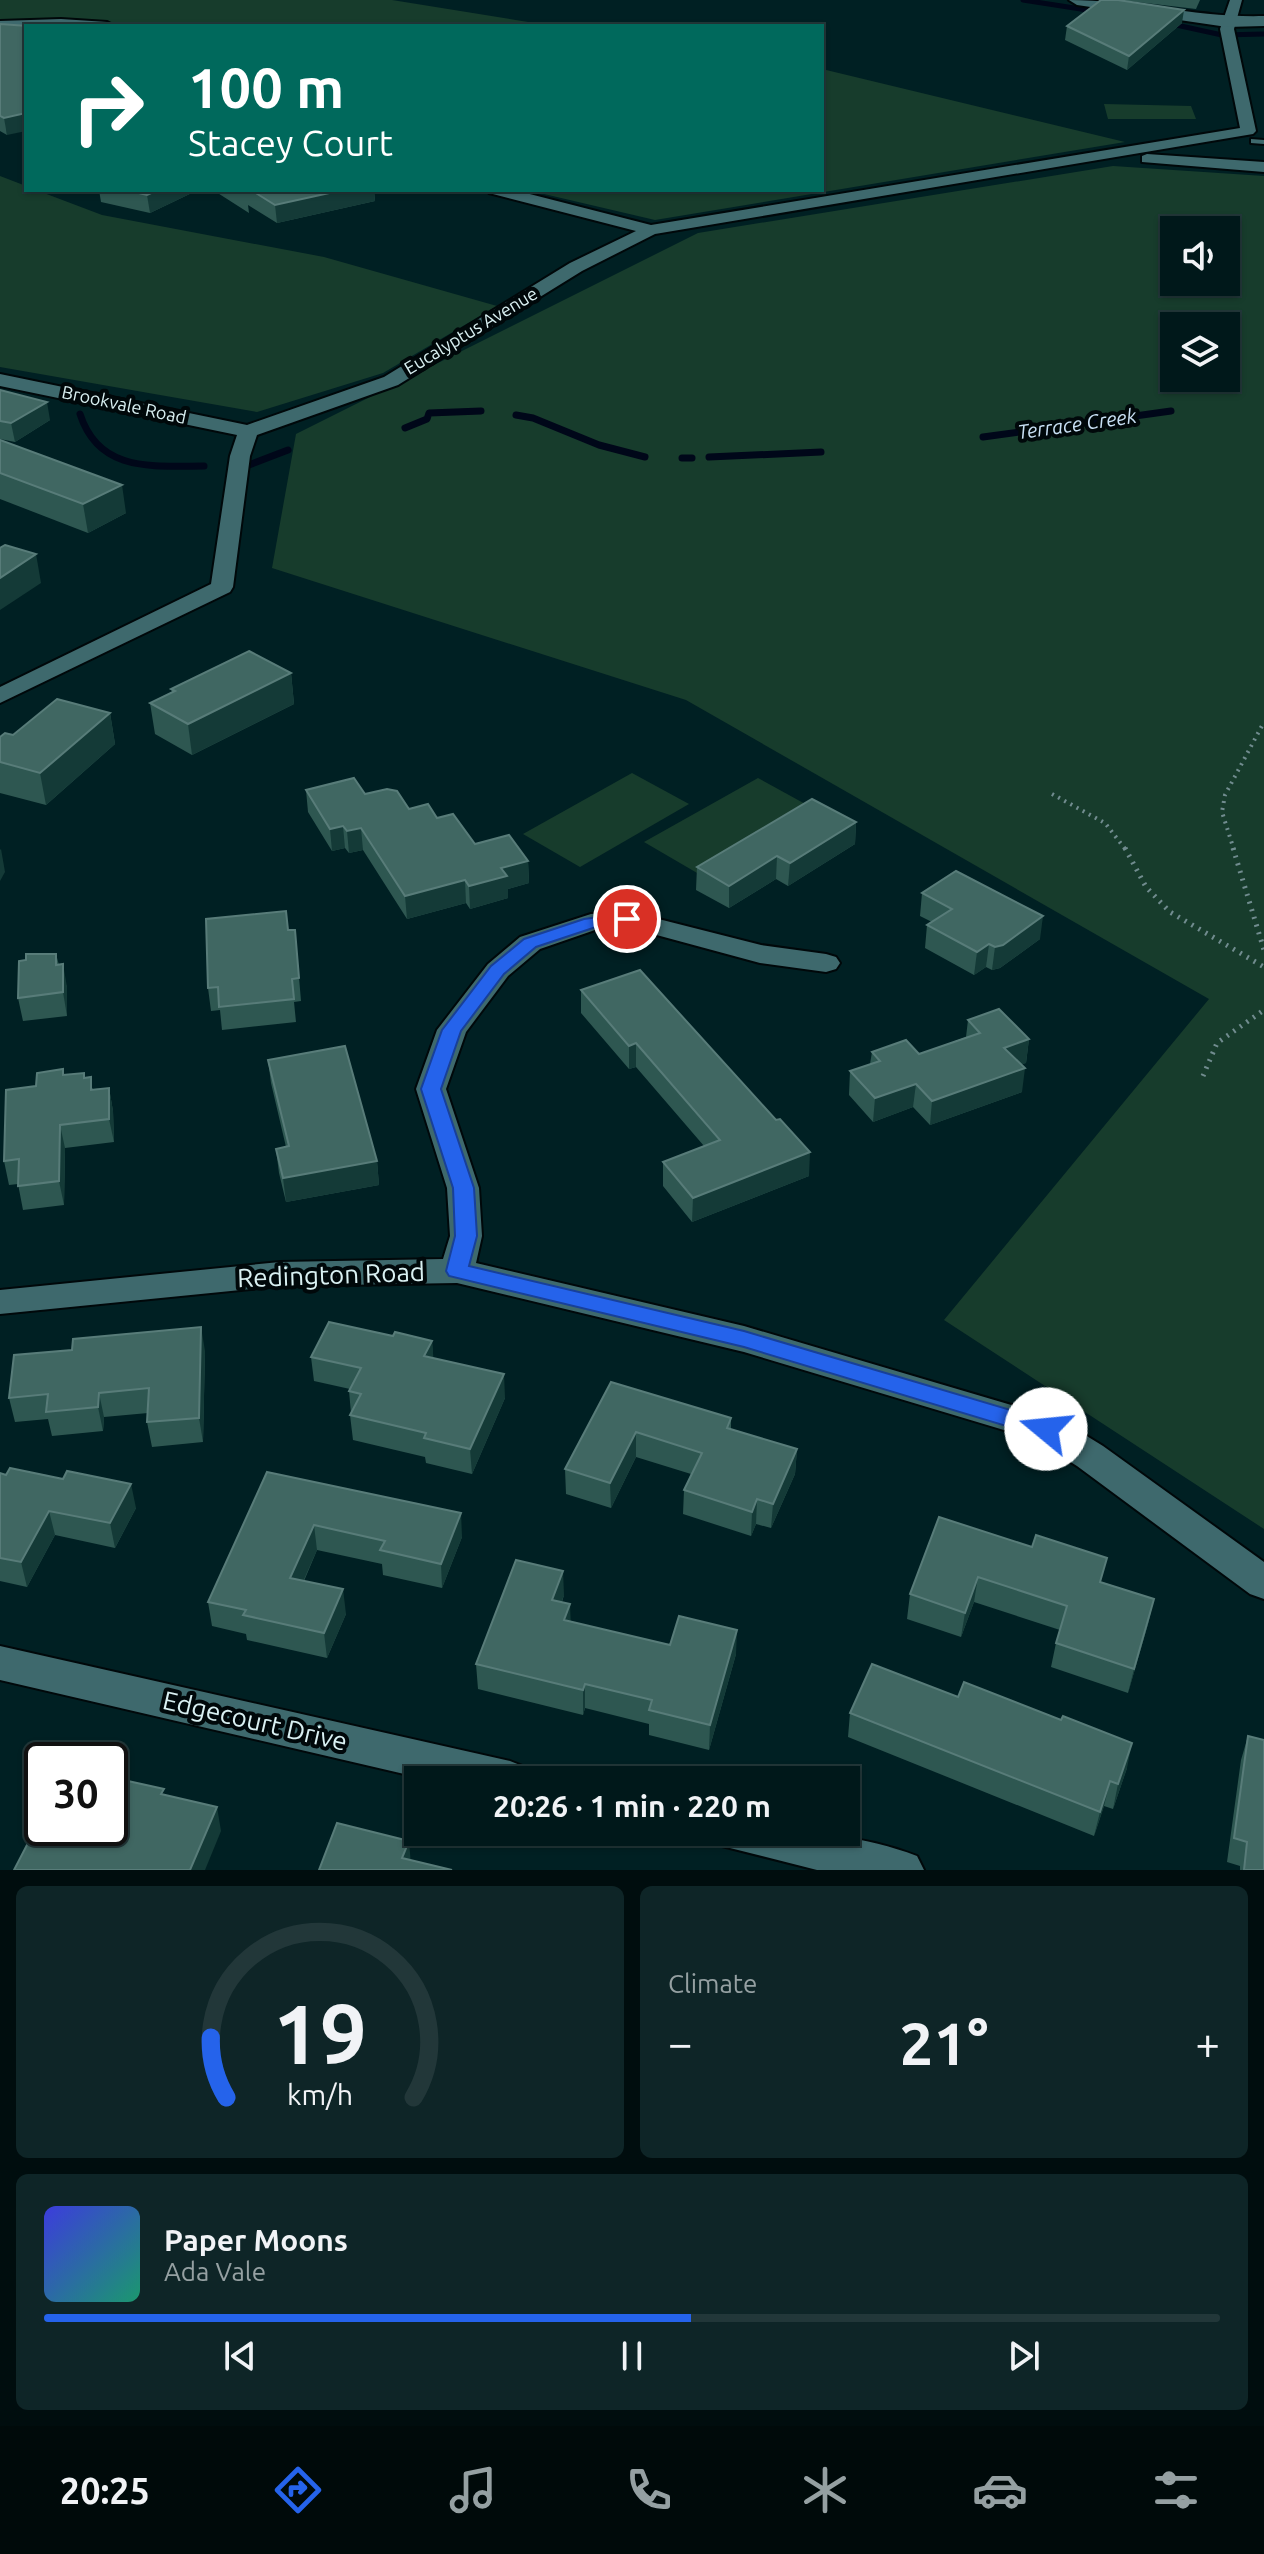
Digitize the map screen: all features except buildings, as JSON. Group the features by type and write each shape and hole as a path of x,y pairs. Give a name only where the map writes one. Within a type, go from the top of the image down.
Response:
{"street":[{"path":"1077,0 1229,29 1264,21"},
{"path":"1236,0 1229,29 1255,138 1264,156"},
{"path":"0,25 24,24"},
{"path":"30,24 76,24"},
{"name":"Eucalyptus Avenue","path":"248,431 391,381 576,267 651,230 1090,156 1255,138"},
{"name":"Eucalyptus Avenue","path":"1090,156 1264,167"},
{"path":"503,192 651,230"},
{"name":"Brookvale Road","path":"0,380 248,431"},
{"path":"0,696 222,587 240,456 248,431"},
{"path":"457,1271 466,1236 463,1188 431,1089 452,1030 508,961 530,943 591,922 627,919 760,954 826,963"},
{"name":"Redington Road","path":"0,1302 280,1274 457,1271 744,1339 1046,1429 1258,1573"},
{"name":"Edgecourt Drive","path":"0,1663 449,1766"},
{"path":"798,1846 902,1870"}],"path":[{"path":"1264,722 1225,795 1222,812 1264,950"},
{"path":"1052,794 1105,823 1121,841 1146,887 1170,912 1264,967"},
{"path":"1203,1076 1206,1057 1213,1044 1264,1010"}],"green space":[{"path":"0,0 392,0 541,24 133,24 70,18 0,21"},
{"path":"824,69 1125,142 824,192"},
{"path":"1104,104 1191,106 1196,119 1108,119"},
{"path":"1113,166 1264,176 1264,1529 944,1320 1209,999 686,700 272,568 296,434 698,233"},
{"path":"0,176 24,185 24,192 41,192 102,215 324,257 497,306 383,373 257,412 0,367"},
{"path":"536,192 824,192 655,220"},
{"path":"632,773 689,804 580,867 523,834"},
{"path":"758,778 818,811 704,877 644,842"}],"waterway":[{"path":"1023,0 1100,12"},
{"path":"1167,23 1222,35 1264,34"},
{"name":"Terrace Creek","path":"405,428 427,419 429,413 481,411"},
{"name":"Terrace Creek","path":"983,437 1171,411"},
{"name":"Terrace Creek","path":"80,414 100,447 114,456 147,465 204,466"},
{"name":"Terrace Creek","path":"516,415 533,418 599,445 645,457"},
{"name":"Terrace Creek","path":"249,465 288,450"},
{"name":"Terrace Creek","path":"709,457 821,452"},
{"name":"Terrace Creek","path":"682,458 692,458"}],"route":[{"path":"627,919 591,922 530,943 498,970 452,1030 431,1089 463,1188 466,1236 457,1271 744,1339 1046,1429"}]}
